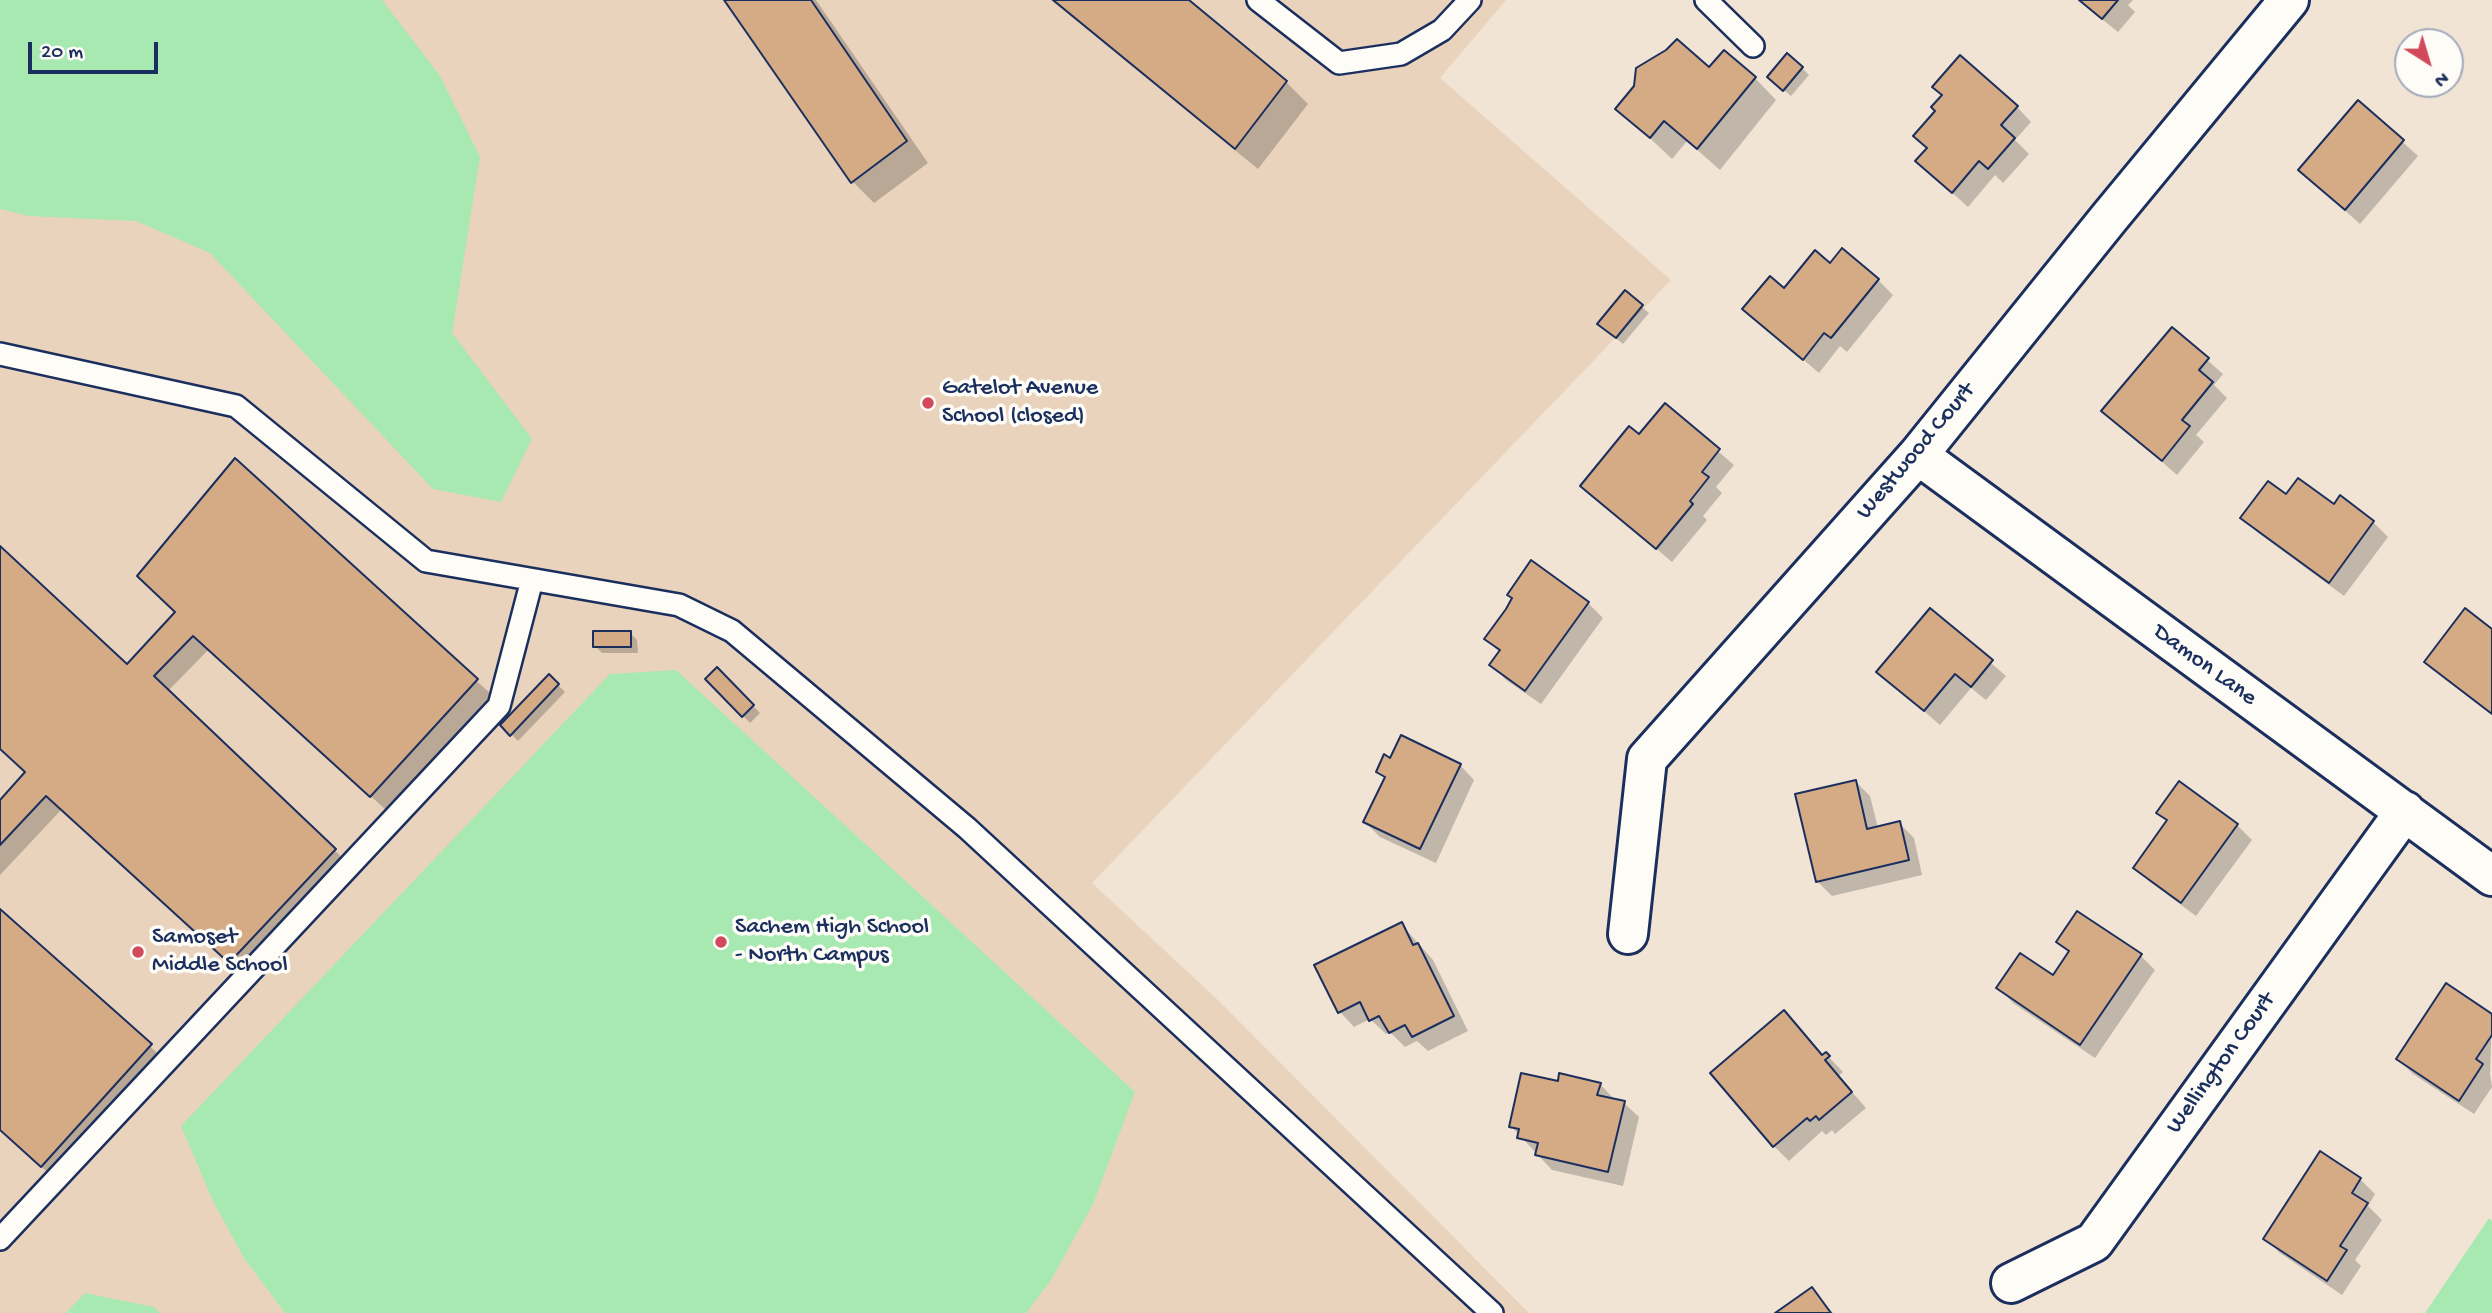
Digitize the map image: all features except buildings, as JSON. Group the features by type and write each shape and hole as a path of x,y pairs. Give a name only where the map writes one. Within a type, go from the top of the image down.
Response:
{"street":[{"name":"Westwood Court","path":"1629,934 1647,759 1918,455 2109,218 2290,0"},
{"name":"Damon Lane","path":"1918,455 2492,877"},
{"name":"Wellington Court","path":"2011,1283 2094,1242 2405,811"}],"lane":[{"path":"1258,0 1339,63 1401,54 1442,30 1470,0"},
{"path":"1706,0 1752,46"},
{"path":"0,354 236,406 426,561 679,605 732,631 967,828 1492,1313"},
{"path":"0,1239 499,706 532,580"}],"shaded area":[{"path":"0,0 1506,0 1440,78 1671,280 1092,883 1219,1001 1529,1313 0,1313"}],"green space":[{"path":"0,0 382,0 440,76 480,157 452,333 532,439 501,502 433,489 210,253 136,221 29,216 0,209"},
{"name":"Sachem High School - North Campus","path":"676,670 1135,1092 1093,1204 1051,1280 1026,1313 285,1313 244,1258 213,1201 181,1126 610,674"},
{"path":"2489,1218 2492,1221 2492,1313 2425,1313"},
{"path":"85,1293 154,1307 160,1313 66,1313"}],"place":[{"name":"Gatelot Avenue School (closed)","path":"928,403"},
{"name":"Sachem High School - North Campus","path":"721,942"},
{"name":"Samoset Middle School","path":"138,952"}]}
